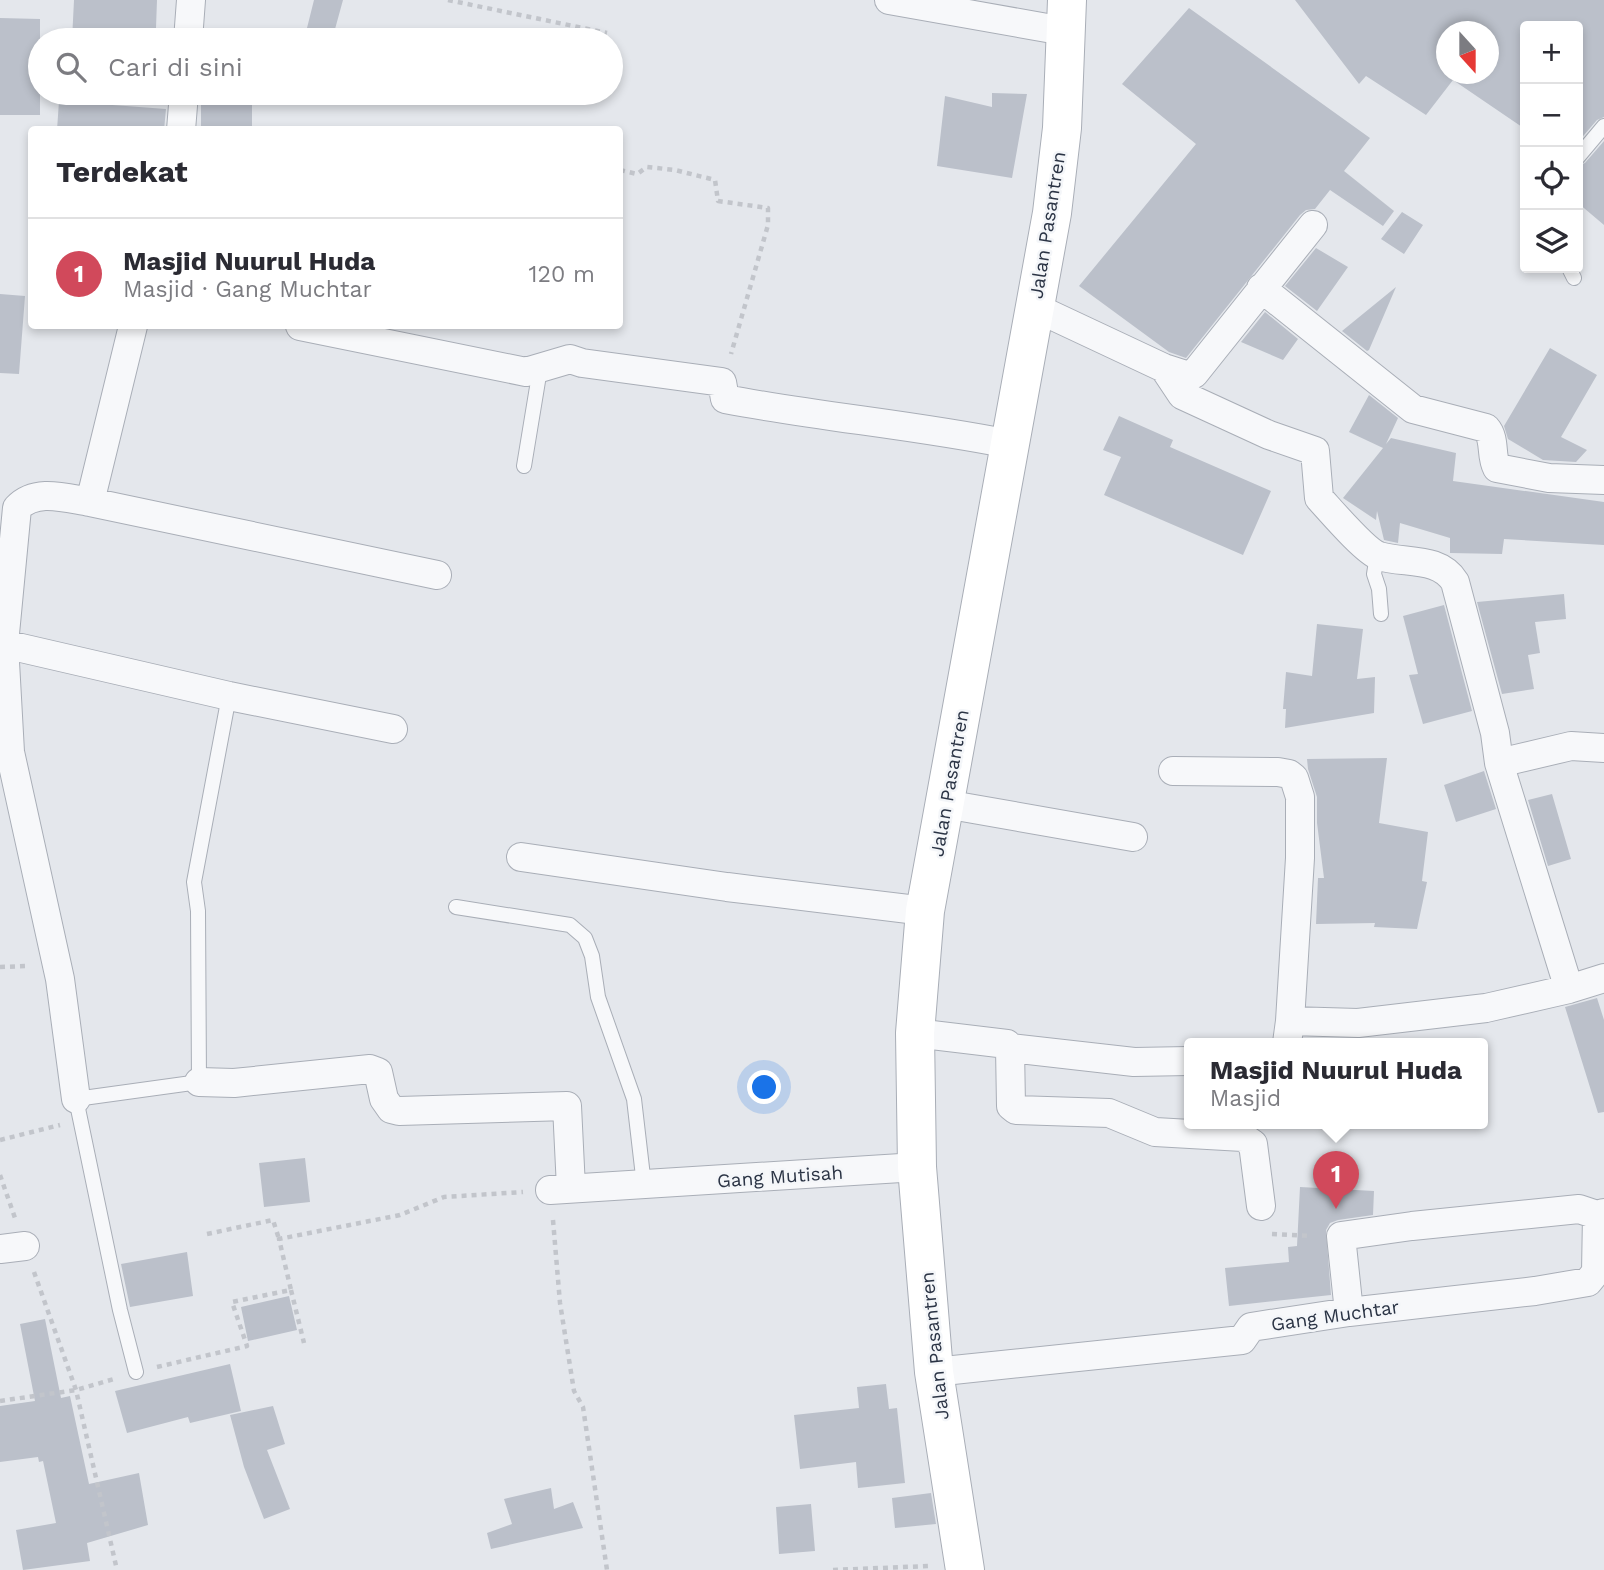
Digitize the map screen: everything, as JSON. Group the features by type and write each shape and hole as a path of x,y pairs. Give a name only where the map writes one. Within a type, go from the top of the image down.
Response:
{"main road":[{"name":"Jalan Pasantren","path":"965,1567 934,1372 917,1167 915,1033 925,911 1052,213 1062,128 1066,15"}],"street":[{"path":"189,28 191,0"},
{"path":"890,0 1066,15"},
{"path":"181,126 183,105"},
{"path":"1034,307 1183,376 1194,374 1313,225"},
{"path":"1261,288 1413,409 1486,428 1491,434 1493,461 1497,468 1549,478 1604,480"},
{"path":"90,502 132,329"},
{"path":"315,329 527,372 570,359 582,363 722,382 725,399 792,412 949,432 1009,444"},
{"path":"1164,368 1182,395 1269,435 1315,451 1319,498 1377,555 1439,566 1450,573 1455,582 1495,733 1499,763 1569,989"},
{"path":"78,1110 60,979 10,752 4,644 16,508 24,500 46,495 90,502 437,575"},
{"path":"4,644 229,696 393,729"},
{"path":"1499,763 1572,746 1604,748"},
{"path":"1173,771 1278,772 1289,774 1297,784 1300,797 1300,858 1289,1032 1486,1008 1604,978"},
{"path":"945,804 1133,837"},
{"path":"521,857 727,887 925,911"},
{"path":"915,1033 1007,1044 1010,1048 1134,1062 1184,1061"},
{"path":"1010,1048 1011,1106 1016,1110 1109,1113 1155,1132 1226,1130 1253,1144 1261,1206"},
{"path":"200,1082 234,1083 370,1069 378,1072 384,1098 391,1110 568,1106 561,1189"},
{"name":"Gang Mutisah","path":"561,1189 917,1167"},
{"path":"1349,1312 1341,1236 1578,1209 1600,1214"},
{"name":"Gang Muchtar","path":"934,1372 1242,1340 1251,1328 1349,1312 1535,1292 1588,1282 1596,1272 1600,1214"}],"lane":[{"path":"1583,151 1604,126"},
{"path":"524,466 540,369"},
{"path":"1377,555 1374,574 1379,589 1381,614"},
{"path":"136,1372 120,1310 78,1110 200,1082 198,911 194,882 229,696"},
{"path":"456,907 570,925 584,938 592,956 598,997 634,1100 643,1185"}],"path":[{"path":"448,0 583,28"},
{"path":"623,171 637,173 648,167 675,170 715,180 718,201 768,208 768,225 722,382"},
{"path":"0,1140 78,1110"},
{"path":"0,1175 12,1248 76,1390 117,1570"},
{"path":"279,1239 400,1215 444,1197 561,1189 560,1303 574,1391 583,1407 607,1570"},
{"path":"1261,1206 1265,1234 1341,1236"},
{"path":"207,1234 273,1220 304,1343"},
{"path":"247,1346 232,1302 291,1290"},
{"path":"0,1401 76,1390"},
{"path":"832,1570 965,1567"}],"building":[{"path":"74,0 157,0 156,28 73,28"},
{"path":"314,0 343,0 335,28 307,28"},
{"path":"1295,0 1604,0 1604,117 1597,120 1583,136 1583,21 1520,21 1520,126 1459,84 1499,84 1499,21 1436,21 1436,84 1450,84 1426,115 1366,76 1359,84"},
{"path":"1189,8 1370,138 1344,171 1394,211 1383,226 1330,190 1315,209 1306,210 1300,215 1186,358 1169,352 1079,286 1196,144 1122,84"},
{"path":"0,18 40,19 40,28 28,28 28,105 40,105 40,115 0,115"},
{"path":"992,93 1027,94 1012,178 937,166 945,96 992,107"},
{"path":"59,105 166,109 164,126 57,126"},
{"path":"201,105 252,105 252,126 201,126"},
{"path":"1604,141 1604,225 1583,207 1585,163"},
{"path":"1402,212 1423,225 1404,254 1381,239"},
{"path":"1316,248 1348,267 1317,311 1285,286"},
{"path":"1396,287 1369,350 1367,351 1342,331"},
{"path":"0,294 25,296 19,374 0,373"},
{"path":"1265,312 1298,339 1283,360 1241,342"},
{"path":"1550,348 1597,375 1561,437 1587,450 1576,462 1543,460 1508,439 1504,426"},
{"path":"1369,395 1398,418 1386,444 1391,438 1456,453 1453,481 1604,502 1604,545 1504,539 1502,554 1450,553 1450,538 1400,523 1398,543 1384,540 1377,511 1376,520 1343,498 1383,448 1349,432"},
{"path":"1119,416 1173,440 1170,447 1271,491 1243,555 1104,495 1121,457 1103,450"},
{"path":"1564,594 1566,619 1535,622 1540,653 1528,655 1534,689 1502,694 1477,602"},
{"path":"1444,605 1472,711 1423,724 1409,675 1418,674 1403,616"},
{"path":"1317,624 1363,629 1357,679 1375,677 1374,713 1285,728 1286,709 1283,709 1286,672 1312,676"},
{"path":"1387,758 1379,823 1428,832 1422,881 1427,882 1417,929 1374,927 1375,923 1316,924 1318,878 1324,878 1317,823 1317,797 1307,759"},
{"path":"1484,771 1496,809 1456,822 1444,785"},
{"path":"1552,794 1571,859 1548,866 1528,800"},
{"path":"1597,998 1604,1020 1604,1112 1598,1113 1565,1007"},
{"path":"305,1158 310,1202 264,1207 259,1163"},
{"path":"1300,1187 1374,1191 1373,1215 1338,1220 1330,1223 1326,1230 1331,1295 1229,1306 1225,1268 1289,1262 1288,1247 1297,1246"},
{"path":"187,1252 193,1296 130,1307 121,1264"},
{"path":"289,1296 297,1330 248,1341 241,1307"},
{"path":"45,1319 61,1398 70,1396 89,1484 139,1473 148,1525 87,1543 90,1561 23,1570 16,1530 56,1523 43,1461 39,1462 38,1457 0,1462 0,1406 35,1401 20,1324"},
{"path":"230,1364 241,1411 190,1423 188,1417 127,1433 115,1391"},
{"path":"886,1384 889,1409 897,1408 905,1483 858,1488 856,1462 800,1469 794,1415 859,1408 857,1387"},
{"path":"273,1406 285,1444 267,1450 290,1509 264,1519 244,1467 230,1415"},
{"path":"551,1488 554,1509 573,1502 583,1528 491,1549 487,1533 512,1524 504,1499"},
{"path":"931,1493 936,1524 895,1528 892,1498"},
{"path":"811,1504 815,1551 779,1554 776,1507"}],"place":[{"name":"Masjid Nuurul Huda","path":"1336,1209"}]}
